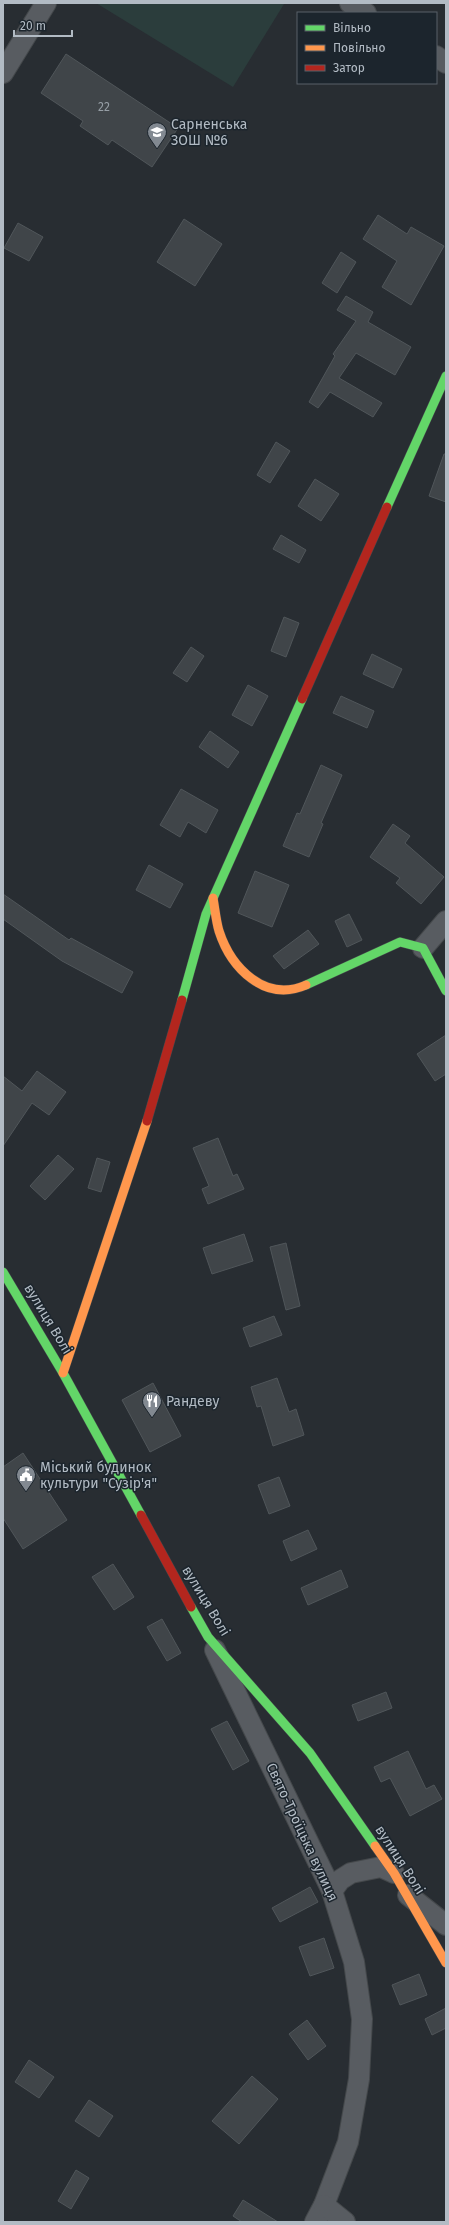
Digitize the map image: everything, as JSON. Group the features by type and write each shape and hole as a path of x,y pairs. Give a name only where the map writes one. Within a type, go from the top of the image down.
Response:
{"street":[{"path":"3,73 46,3"},
{"path":"350,3 364,12"},
{"path":"437,57 446,62"},
{"path":"63,1373 148,1116 206,914 446,376"},
{"path":"213,898 220,931 230,956 243,973 257,984 281,991 303,986 400,942 423,948 446,991"},
{"path":"423,948 446,921"},
{"name":"вулиця Волі","path":"3,1272 63,1373 208,1637 310,1753 394,1874 446,1962"},
{"name":"Свято-Троїцька вулиця","path":"208,1637 332,1891 354,1962 362,2019 359,2079 348,2142 320,2213"},
{"path":"332,1891 340,1880 351,1873 381,1867 394,1874"},
{"path":"406,1894 446,1925"},
{"path":"320,2213 345,2222"}],"shaded area":[{"path":"96,3 283,3 284,4 233,87"}],"building":[{"path":"66,54 178,128 152,167 112,140 108,145 80,126 83,121 41,93"},
{"path":"378,215 407,234 411,227 444,246 411,305 382,287 397,261 363,239"},
{"path":"184,219 222,244 195,286 157,262"},
{"path":"18,223 43,237 29,261 4,248"},
{"path":"341,252 356,262 337,293 322,283"},
{"path":"346,296 373,312 368,322 411,347 395,375 356,353 339,378 382,403 373,417 330,392 318,408 309,402 335,356 333,354 356,321 337,310"},
{"path":"276,442 290,451 270,483 257,475"},
{"path":"444,454 446,454 446,502 429,496"},
{"path":"315,479 339,494 321,521 298,506"},
{"path":"281,535 306,550 299,563 273,549"},
{"path":"284,617 299,623 286,657 271,651"},
{"path":"191,647 204,656 187,682 173,673"},
{"path":"372,654 402,669 393,688 363,674"},
{"path":"248,685 268,696 252,726 232,715"},
{"path":"341,696 374,711 367,728 333,713"},
{"path":"210,731 239,752 228,768 199,747"},
{"path":"321,765 342,775 321,823 323,824 309,857 283,846 297,813 300,814"},
{"path":"181,789 218,810 206,833 188,822 180,837 160,825"},
{"path":"393,824 410,836 405,843 444,877 421,904 396,883 400,878 370,857"},
{"path":"149,865 183,884 170,908 136,890"},
{"path":"255,871 289,885 272,927 238,913"},
{"path":"3,894 69,940 71,938 133,972 122,993 62,961 3,919"},
{"path":"349,914 362,940 347,947 335,921"},
{"path":"308,930 319,944 284,969 273,956"},
{"path":"446,1035 446,1074 435,1081 417,1054"},
{"path":"37,1071 66,1092 49,1115 32,1103 3,1146 3,1076 22,1091"},
{"path":"218,1138 233,1176 237,1174 244,1189 208,1204 202,1189 209,1186 193,1148"},
{"path":"58,1155 74,1169 45,1200 30,1186"},
{"path":"97,1158 110,1162 101,1192 88,1188"},
{"path":"244,1234 253,1261 212,1274 203,1248"},
{"path":"286,1243 300,1306 286,1310 270,1247"},
{"path":"274,1316 282,1335 250,1347 243,1328"},
{"path":"277,1378 289,1412 296,1409 304,1435 273,1446 261,1406 257,1407 251,1387"},
{"name":"Рандеву","path":"153,1383 181,1436 150,1452 122,1400"},
{"name":"Міський будинок культури \"Сузір'я\"","path":"23,1453 67,1520 23,1549 3,1518 3,1467"},
{"path":"279,1477 290,1506 269,1514 258,1485"},
{"path":"308,1530 317,1549 291,1561 283,1541"},
{"path":"113,1564 134,1597 114,1610 92,1577"},
{"path":"341,1570 348,1587 308,1605 301,1588"},
{"path":"162,1619 181,1653 167,1661 147,1627"},
{"path":"386,1692 392,1708 358,1721 352,1705"},
{"path":"227,1721 249,1761 233,1770 211,1729"},
{"path":"408,1751 426,1789 434,1785 442,1799 410,1816 390,1778 381,1782 374,1767"},
{"path":"310,1887 318,1902 280,1922 272,1908"},
{"path":"324,1938 334,1968 310,1976 299,1947"},
{"path":"419,1974 427,1995 400,2005 392,1985"},
{"path":"446,2008 446,2028 432,2035 425,2019"},
{"path":"307,2020 326,2046 308,2060 289,2034"},
{"path":"29,2060 54,2077 39,2098 15,2082"},
{"path":"252,2076 278,2099 239,2144 212,2121"},
{"path":"89,2100 113,2116 99,2137 75,2121"},
{"path":"76,2170 89,2178 71,2209 58,2201"},
{"path":"243,2200 278,2222 242,2222 233,2216"}],"traffic: fast":[{"path":"387,507 446,376"},
{"path":"182,1000 206,914 302,699"},
{"path":"306,985 400,942 423,948 446,991"},
{"path":"3,1272 63,1373 141,1515"},
{"path":"191,1607 208,1637 310,1753 375,1846"}],"traffic: slow":[{"path":"213,898 219,931 232,958 241,969 252,979 264,986 277,989 291,989 306,985"},
{"path":"63,1373 147,1121"},
{"path":"375,1846 394,1873 446,1963"}],"traffic: jam":[{"path":"302,699 387,507"},
{"path":"147,1121 182,1000"},
{"path":"141,1515 191,1607"}],"place":[{"name":"Сарненська ЗОШ №6","path":"157,149"},
{"name":"Рандеву","path":"152,1418"},
{"name":"Міський будинок культури \"Сузір'я\"","path":"26,1492"}]}
